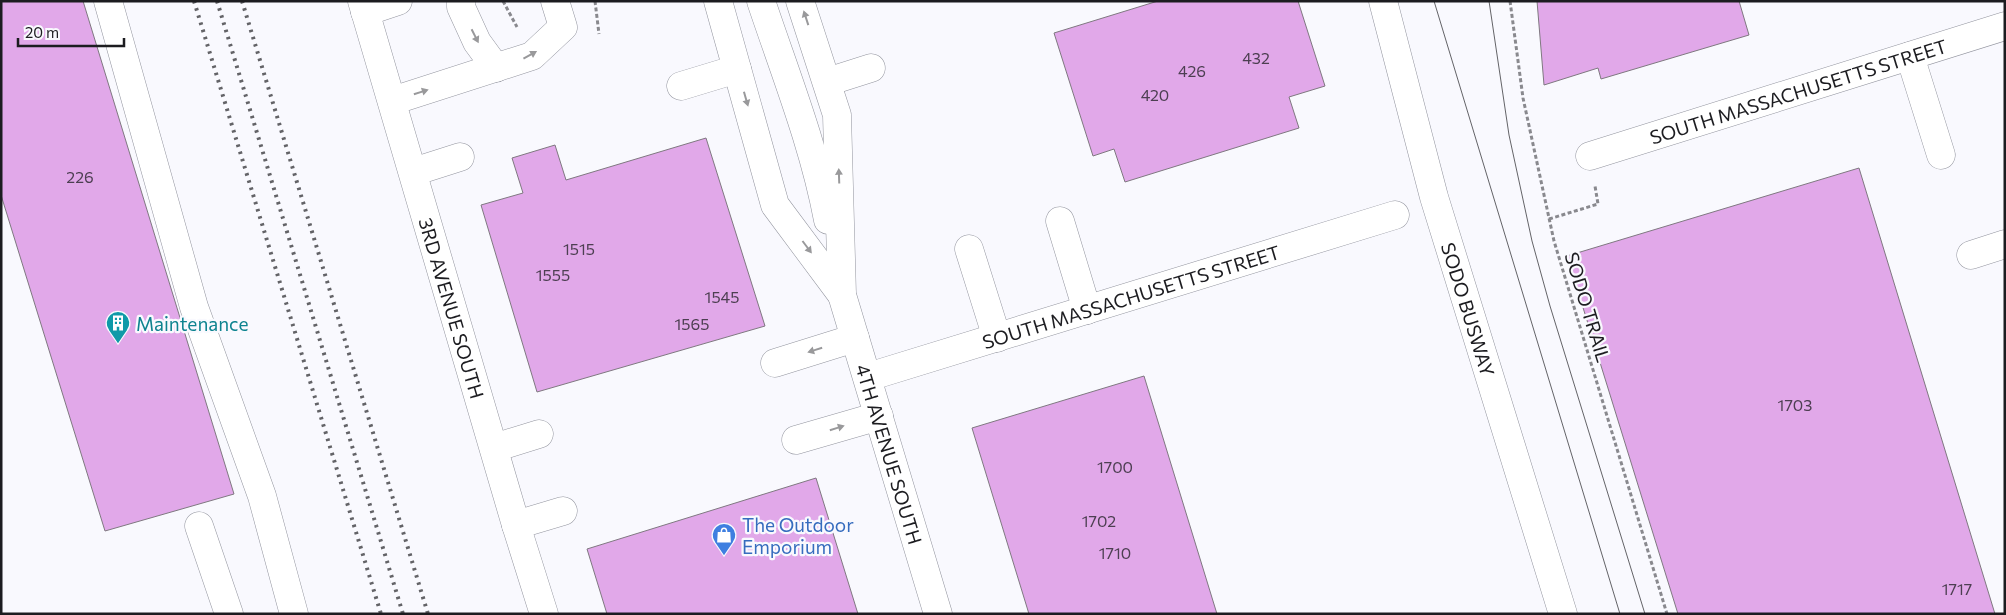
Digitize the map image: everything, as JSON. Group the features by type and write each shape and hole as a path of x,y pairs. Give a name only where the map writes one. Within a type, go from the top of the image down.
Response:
{"street":[{"path":"108,1 194,307 262,496 294,614"},
{"path":"364,6 398,1"},
{"path":"461,1 461,7 477,42 496,68"},
{"path":"392,101 532,56 563,26 555,1"},
{"path":"762,1 823,193 842,295"},
{"name":"4TH AVENUE SOUTH","path":"800,1 837,114 842,295 868,376 938,614"},
{"name":"SODO BUSWAY","path":"1383,1 1434,197 1563,614"},
{"name":"3RD AVENUE SOUTH","path":"364,6 516,525 544,614"},
{"name":"4TH AVENUE SOUTH","path":"718,7 775,205 842,295"},
{"name":"SOUTH MASSACHUSETTS STREET","path":"1590,156 2005,26"},
{"path":"1910,56 1940,155"},
{"path":"827,82 871,68"},
{"path":"681,86 737,69"},
{"path":"412,172 460,157"},
{"name":"SOUTH MASSACHUSETTS STREET","path":"868,376 1395,215"},
{"path":"1060,221 1088,310"},
{"path":"1971,255 2005,244"},
{"path":"969,249 997,338"},
{"path":"775,363 855,338"},
{"path":"796,440 879,416"},
{"path":"494,448 540,434"},
{"path":"516,525 563,511"},
{"path":"200,526 229,614"}],"path":[{"path":"503,1 520,32"},
{"path":"595,1 599,34"},
{"name":"SODO TRAIL","path":"1510,1 1522,98 1557,251 1667,614"},
{"path":"1549,219 1598,204 1590,156"}],"building":[{"name":"Maintenance","path":"1,1 83,1 234,494 105,531 1,195"},
{"path":"1158,1 1298,1 1325,86 1289,97 1299,128 1125,182 1114,149 1093,156 1054,33"},
{"path":"1537,1 1739,1 1749,35 1601,79 1598,68 1544,85"},
{"path":"706,138 765,326 537,392 481,205 523,193 512,158 555,145 566,180"},
{"path":"1859,168 1995,614 1678,614 1567,256"},
{"path":"1144,376 1217,614 1029,614 972,428"},
{"path":"816,478 858,614 607,614 587,549"}],"tram line":[{"path":"1434,1 1620,614"},
{"path":"1489,1 1509,135 1532,241 1550,306 1645,614"}],"railway":[{"path":"194,1 381,614"},
{"path":"217,1 403,614"},
{"path":"242,1 428,614"}],"place":[{"name":"Maintenance","path":"118,344"},
{"name":"The Outdoor Emporium","path":"724,556"}]}
